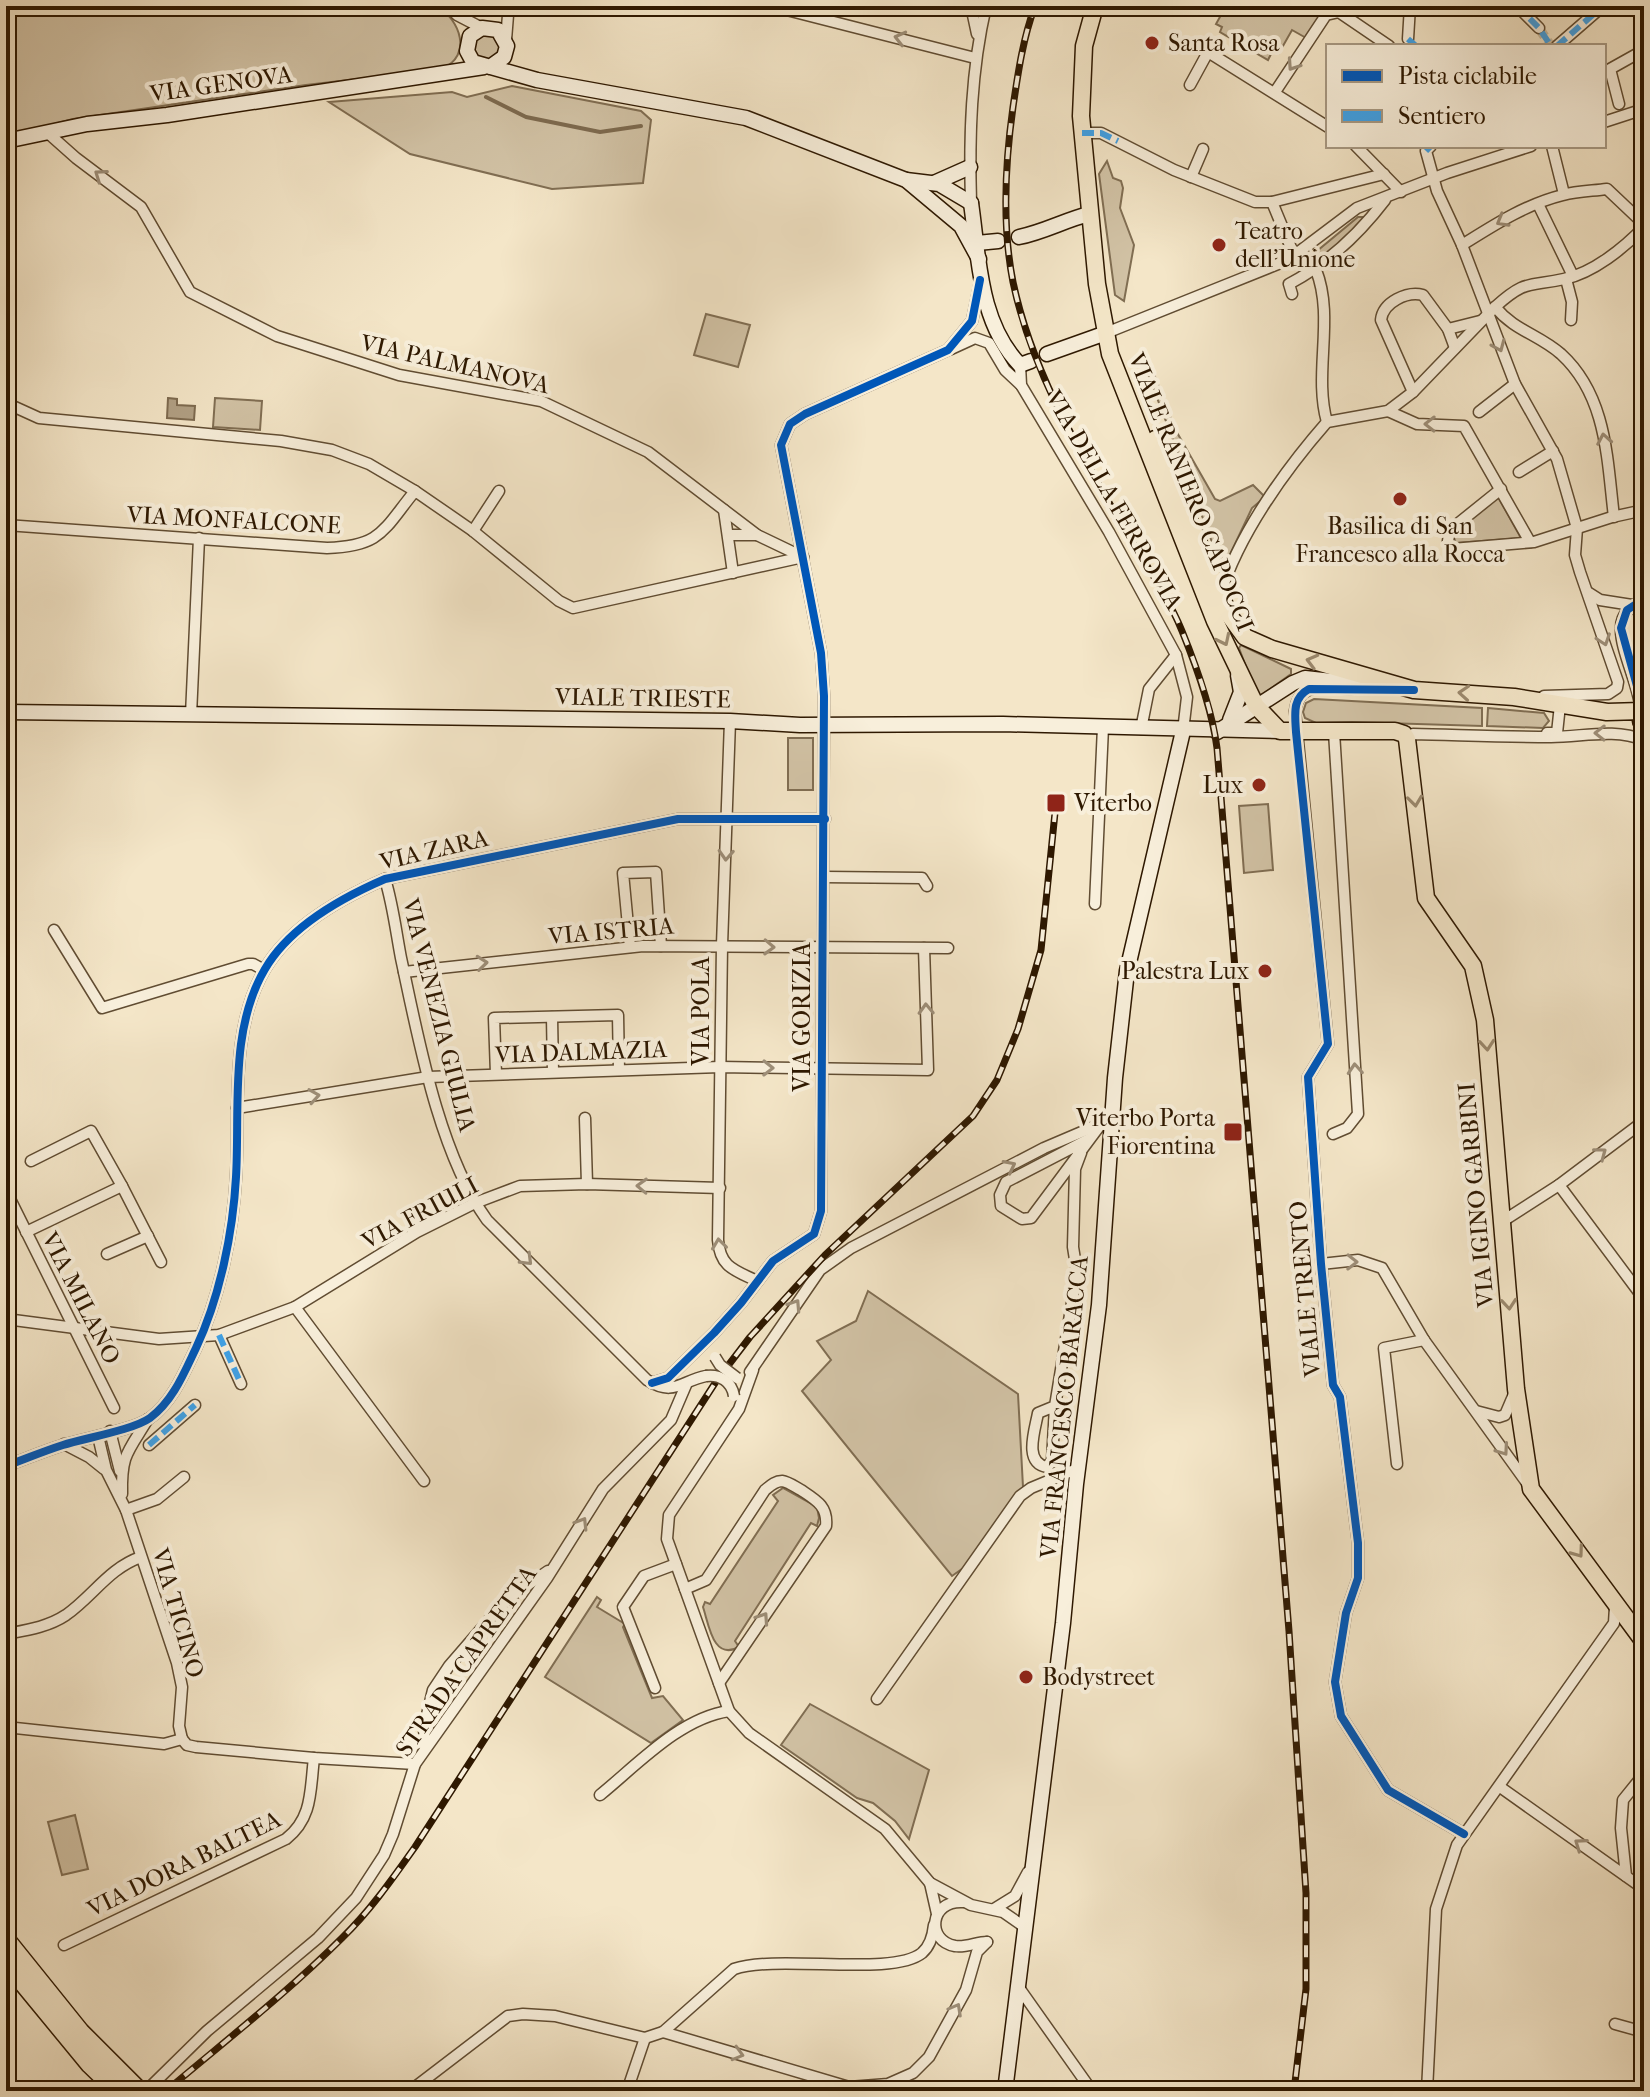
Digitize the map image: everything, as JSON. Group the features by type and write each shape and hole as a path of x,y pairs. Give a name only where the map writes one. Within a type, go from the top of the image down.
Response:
{"highway":[{"path":"6,1940 80,2032 139,2091"},
{"path":"6,1962 90,2064 118,2091"}],"main road":[{"name":"VIALE RANIERO CAPOCCI","path":"1095,6 1081,64 1082,133 1089,214 1110,355 1215,621 1256,706 1288,732"},
{"path":"444,74 467,48 473,32 484,27 498,30 506,40 504,57 487,67 473,62 467,48"},
{"name":"VIA GENOVA","path":"504,57 516,70 537,80"},
{"name":"VIA GENOVA","path":"6,141 87,124 487,67 537,80 746,118 930,189"},
{"path":"930,189 970,167"},
{"path":"930,189 960,194 971,203"},
{"path":"930,189 961,226 979,259"},
{"name":"VIA DELLA FERROVIA","path":"971,203 980,280 998,337 1006,351 1025,363"},
{"path":"1019,237 1089,214"},
{"path":"977,243 998,241"},
{"name":"VIALE RANIERO CAPOCCI","path":"1106,333 1119,351 1231,621 1245,637 1272,649 1414,690"},
{"name":"VIA DELLA FERROVIA","path":"1047,354 1106,333"},
{"path":"1229,722 1241,692 1237,667"},
{"path":"1217,732 1305,678 1514,697 1643,715"},
{"name":"VIALE TRIESTE","path":"6,712 1288,732"},
{"name":"VIA FRANCESCO BARACCA","path":"1005,2091 1099,1305 1108,1121 1131,943 1183,731"},
{"path":"1288,732 1401,735"},
{"name":"VIA IGINO GARBINI","path":"1401,735 1426,898 1473,966 1485,1020 1516,1389 1531,1489 1639,1636"}],"street":[{"path":"448,6 457,15 484,27 511,11"},
{"path":"527,6 551,6"},
{"path":"771,6 975,58"},
{"path":"971,6 978,40"},
{"path":"1410,6 1410,44"},
{"path":"1517,6 1539,28"},
{"path":"1555,44 1602,6"},
{"name":"VIA DELLA FERROVIA","path":"971,203 969,134 975,58 986,8"},
{"path":"506,40 511,11"},
{"path":"1275,92 1326,15 1339,12 1386,44"},
{"path":"457,15 467,48"},
{"path":"1619,104 1610,69 1644,50"},
{"path":"1190,85 1208,52 1326,126"},
{"path":"1606,121 1644,109"},
{"path":"1082,133 1101,133 1191,177 1255,202 1272,202 1383,173"},
{"name":"VIA PALMANOVA","path":"49,134 141,207 190,292 277,336 399,375 541,401 648,452 757,535 803,557"},
{"path":"1358,148 1401,192"},
{"path":"1428,148 1433,178 1462,245 1484,318 1515,384 1553,451 1577,528 1575,555 1618,682 1617,688 1608,694 1514,697"},
{"path":"1106,333 1291,257 1357,208 1433,178 1525,148"},
{"path":"1552,148 1564,194"},
{"path":"1191,177 1203,149"},
{"path":"1220,596 1225,579 1257,515 1327,422 1388,411 1413,392 1517,287 1569,278 1623,249 1644,226 1607,189 1564,194 1538,204 1508,216 1462,245"},
{"path":"1292,294 1289,284 1316,270 1368,222 1386,198"},
{"path":"1272,202 1291,257"},
{"path":"1538,204 1569,278 1571,320"},
{"path":"1316,270 1320,281 1323,321 1321,403 1327,422"},
{"path":"948,350 972,321 980,280"},
{"path":"1413,392 1381,320 1386,306 1408,294 1420,293 1448,329 1453,350"},
{"path":"1495,307 1508,322 1560,354 1586,382 1598,409 1614,517"},
{"path":"1448,329 1484,318"},
{"path":"948,350 975,338 989,343 1005,370 1021,385"},
{"name":"VIA GORIZIA","path":"652,1383 668,1378 714,1333 773,1261 808,1239 818,1226 821,1211 825,819 821,653 781,445 790,424 805,414 948,350"},
{"name":"VIA DELLA FERROVIA","path":"1025,363 1021,385 1109,532 1176,655 1187,697 1183,731"},
{"path":"1479,412 1515,384"},
{"path":"6,403 39,418 281,441 332,450 369,464 415,491 473,531 559,601 573,608 803,557"},
{"path":"1388,411 1417,424 1464,426 1530,542"},
{"path":"1519,472 1553,451"},
{"path":"1499,486 1450,530 1448,541 1452,549 1530,542 1644,510"},
{"name":"VIA MONFALCONE","path":"6,525 327,548 364,545 378,536 415,491"},
{"path":"473,531 499,491"},
{"path":"724,510 733,573"},
{"path":"729,535 757,535"},
{"path":"191,715 199,538"},
{"path":"1588,592 1600,600 1632,605"},
{"path":"1643,715 1621,628 1623,617 1632,605 1644,599"},
{"path":"1141,729 1149,689 1176,655"},
{"path":"1333,1134 1347,1128 1358,1114 1326,731 1300,721 1295,711 1296,700 1309,689 1414,690"},
{"path":"1401,735 1414,727 1557,733 1560,705"},
{"name":"VIALE TRENTO","path":"1295,711 1288,732 1328,1044 1308,1077 1307,1129 1333,1385 1340,1397 1358,1543 1358,1578 1346,1613 1335,1682 1341,1716 1388,1790 1464,1834"},
{"name":"VIA POLA","path":"730,721 722,945 719,1255 731,1268 757,1281"},
{"path":"1095,904 1103,727"},
{"path":"1401,735 1556,737 1609,733 1630,734 1644,740"},
{"name":"VIA ZARA","path":"121,1473 126,1453 148,1419 174,1392 200,1338 232,1220 237,1084 244,1024 264,970 299,930 359,890 385,879 678,819 825,819"},
{"path":"630,947 623,873 656,872 661,946"},
{"path":"824,877 922,878 927,886"},
{"name":"VIA VENEZIA GIULIA","path":"385,879 428,1077 446,1135 475,1203 487,1220 652,1383"},
{"path":"54,930 102,1008 248,964 264,970"},
{"name":"VIA ISTRIA","path":"404,972 630,947 948,948"},
{"name":"VIA DALMAZIA","path":"237,1108 428,1077 720,1067 928,1070 924,948"},
{"path":"496,1074 494,1018 618,1015 619,1070"},
{"path":"552,1017 553,1072"},
{"path":"585,1118 587,1184"},
{"path":"1089,1139 1031,1218 1022,1219 1001,1206 1000,1195 1006,1182 1089,1139 1108,1121"},
{"path":"739,1395 807,1287 829,1262 1030,1155 1108,1121"},
{"path":"1503,1221 1559,1185 1644,1121"},
{"path":"31,1161 91,1131 161,1262"},
{"path":"1055,1406 1038,1413 1032,1454 1035,1462 1042,1467 1047,1467 1052,1461 1055,1406 1077,1272 1073,1247 1075,1169 1081,1153"},
{"name":"VIA FRIULI","path":"6,1319 159,1339 219,1335 295,1307 417,1232 475,1203 520,1186 587,1184 720,1188"},
{"path":"1559,1185 1644,1299"},
{"path":"26,1232 122,1186"},
{"name":"VIA MILANO","path":"6,1191 10,1207 26,1232 114,1408"},
{"path":"107,1254 148,1236"},
{"path":"1321,1264 1358,1260 1382,1268 1424,1340 1531,1489"},
{"path":"295,1307 424,1481"},
{"path":"714,1333 715,1357 743,1386 728,1425 669,1515 667,1539 729,1711 749,1733 885,1829 930,1883 966,1903"},
{"path":"219,1335 241,1384"},
{"path":"1397,1464 1384,1348 1424,1340"},
{"path":"652,1383 667,1389 706,1376 737,1378 753,1370"},
{"path":"723,1379 739,1395"},
{"name":"STRADA CAPRETTA","path":"146,2091 207,2031 318,1938 356,1898 384,1855 415,1764 425,1747 554,1567 603,1489 671,1420 686,1385"},
{"path":"1476,1411 1499,1417 1505,1415 1516,1389"},
{"path":"149,1445 195,1405"},
{"path":"6,1466 64,1444 148,1419"},
{"path":"110,1431 121,1473 125,1505"},
{"path":"98,1436 106,1470 125,1505"},
{"path":"64,1444 106,1470"},
{"path":"877,1699 1020,1496 1031,1488 1079,1468"},
{"path":"125,1505 157,1499 184,1477"},
{"path":"685,1589 706,1580 772,1484 787,1482 818,1501 823,1508 827,1517 826,1526 719,1683"},
{"name":"VIA TICINO","path":"125,1505 180,1674 179,1726 182,1739"},
{"path":"6,1634 51,1623 67,1614 115,1570 141,1557"},
{"path":"655,1688 623,1607 644,1576 676,1564"},
{"path":"425,1747 424,1727 433,1690 449,1666 507,1599 554,1567"},
{"path":"1427,2091 1436,1909 1457,1845 1614,1623 1615,1603"},
{"path":"1606,1634 1624,1629 1639,1636"},
{"path":"600,1795 685,1725 729,1711"},
{"path":"6,1727 164,1744 182,1739 187,1745 196,1747 415,1764"},
{"name":"VIA DORA BALTEA","path":"64,1945 286,1839 300,1828 307,1810 314,1758"},
{"path":"1626,1876 1621,1828 1623,1800 1644,1774"},
{"path":"1500,1787 1644,1889"},
{"path":"994,1909 1020,1891 1034,1860"},
{"path":"663,2032 849,2087 888,2084 913,2073 929,2057 966,1990 977,1952 987,1942 951,1945 941,1938 930,1883"},
{"path":"410,2091 508,2016 555,2016 645,2038 663,2032 734,1969 779,1964 902,1962 921,1954 929,1945 935,1919 952,1902 994,1909 1011,1915 1026,1928"},
{"path":"1017,1985 1092,2091"},
{"path":"1615,2024 1644,2032"},
{"path":"627,2091 645,2038"}],"shaded area":[{"path":"6,6 437,6 457,28 460,47 452,63 442,69 306,85 73,119 23,132 6,133"},
{"path":"1226,6 1325,6 1321,11 1325,13 1308,39 1292,30 1279,53 1273,50 1268,60 1220,32 1222,27 1216,24"},
{"path":"487,34 496,38 500,47 496,56 487,60 478,56 474,47 478,38"},
{"path":"512,86 641,111 651,120 643,183 552,189 410,154 329,102 452,92 467,97"},
{"path":"1107,161 1113,178 1121,181 1120,208 1134,245 1124,301 1115,295 1099,174"},
{"path":"1358,217 1364,217 1363,222 1316,264 1311,256"},
{"path":"706,314 750,325 738,367 694,355"},
{"path":"1151,366 1175,429 1215,499 1220,501 1253,485 1265,497 1252,508 1225,565 1220,563 1146,369"},
{"path":"168,398 177,399 177,405 195,406 194,420 167,418"},
{"path":"215,398 262,401 260,430 213,427"},
{"path":"1498,497 1521,538 1456,543 1455,532"},
{"path":"1241,645 1291,669 1291,674 1257,696 1239,648"},
{"path":"1314,699 1482,708 1482,726 1316,723 1305,718 1303,712 1306,703"},
{"path":"1488,708 1544,713 1549,721 1543,728 1487,726"},
{"path":"788,738 813,738 813,790 788,790"},
{"path":"1268,804 1273,870 1244,873 1239,806"},
{"path":"868,1291 1018,1394 1023,1487 973,1561 952,1576 802,1391 831,1360 817,1341 856,1321"},
{"path":"783,1488 817,1507 817,1526 811,1523 735,1641 739,1647 723,1649 710,1631 703,1607 705,1602 710,1604 778,1501 773,1495"},
{"path":"597,1597 601,1600 597,1607 625,1624 623,1627 652,1698 663,1696 683,1720 651,1743 545,1677"},
{"path":"810,1704 929,1770 909,1839 895,1821 873,1803 857,1798 781,1745"},
{"path":"75,1815 88,1869 62,1875 48,1822"}],"waterway":[{"path":"486,97 526,117 600,132 641,126"}],"tunnel":[{"path":"1539,28 1549,44"}],"railway":[{"path":"1035,6 1021,56 1008,151 1006,217 1013,282 1031,345 1071,434 1182,631 1212,718 1217,748 1289,1631 1306,1893 1306,1989 1294,2091"},
{"path":"166,2091 300,1978 372,1906 415,1847 717,1380 750,1337 825,1255 973,1116 997,1080 1018,1029 1041,950 1056,803"}],"marked path":[{"path":"1517,6 1550,44"},
{"path":"1559,44 1603,6"},
{"path":"1408,39 1414,44"},
{"path":"1082,133 1101,133 1118,141"},
{"path":"1426,151 1429,148"},
{"path":"219,1335 241,1384"},
{"path":"149,1445 195,1405"}],"cycle path":[{"path":"652,1383 668,1378 714,1333 773,1261 814,1234 821,1211 824,696 821,653 781,445 790,424 805,414 948,350 972,321 980,280"},
{"path":"1644,599 1627,610 1621,628 1640,697 1641,721 1644,724"},
{"path":"1414,690 1309,689 1297,702 1296,732 1328,1044 1308,1077 1333,1385 1340,1397 1358,1543 1358,1578 1346,1613 1335,1682 1341,1716 1388,1790 1464,1834"},
{"path":"6,1466 63,1445 142,1422 158,1411 177,1386 212,1308 228,1242 236,1177 238,1070 246,1018 265,969 288,939 302,927 334,904 385,879 678,819 825,819"}],"place":[{"name":"Santa Rosa","path":"1152,43"},
{"name":"Teatro dell'Unione","path":"1219,245"},
{"name":"Basilica di San Francesco alla Rocca","path":"1400,499"},
{"name":"Lux","path":"1259,785"},
{"name":"Viterbo","path":"1056,803"},
{"name":"Palestra Lux","path":"1265,971"},
{"name":"Viterbo Porta Fiorentina","path":"1233,1132"},
{"name":"Bodystreet","path":"1026,1677"}]}
